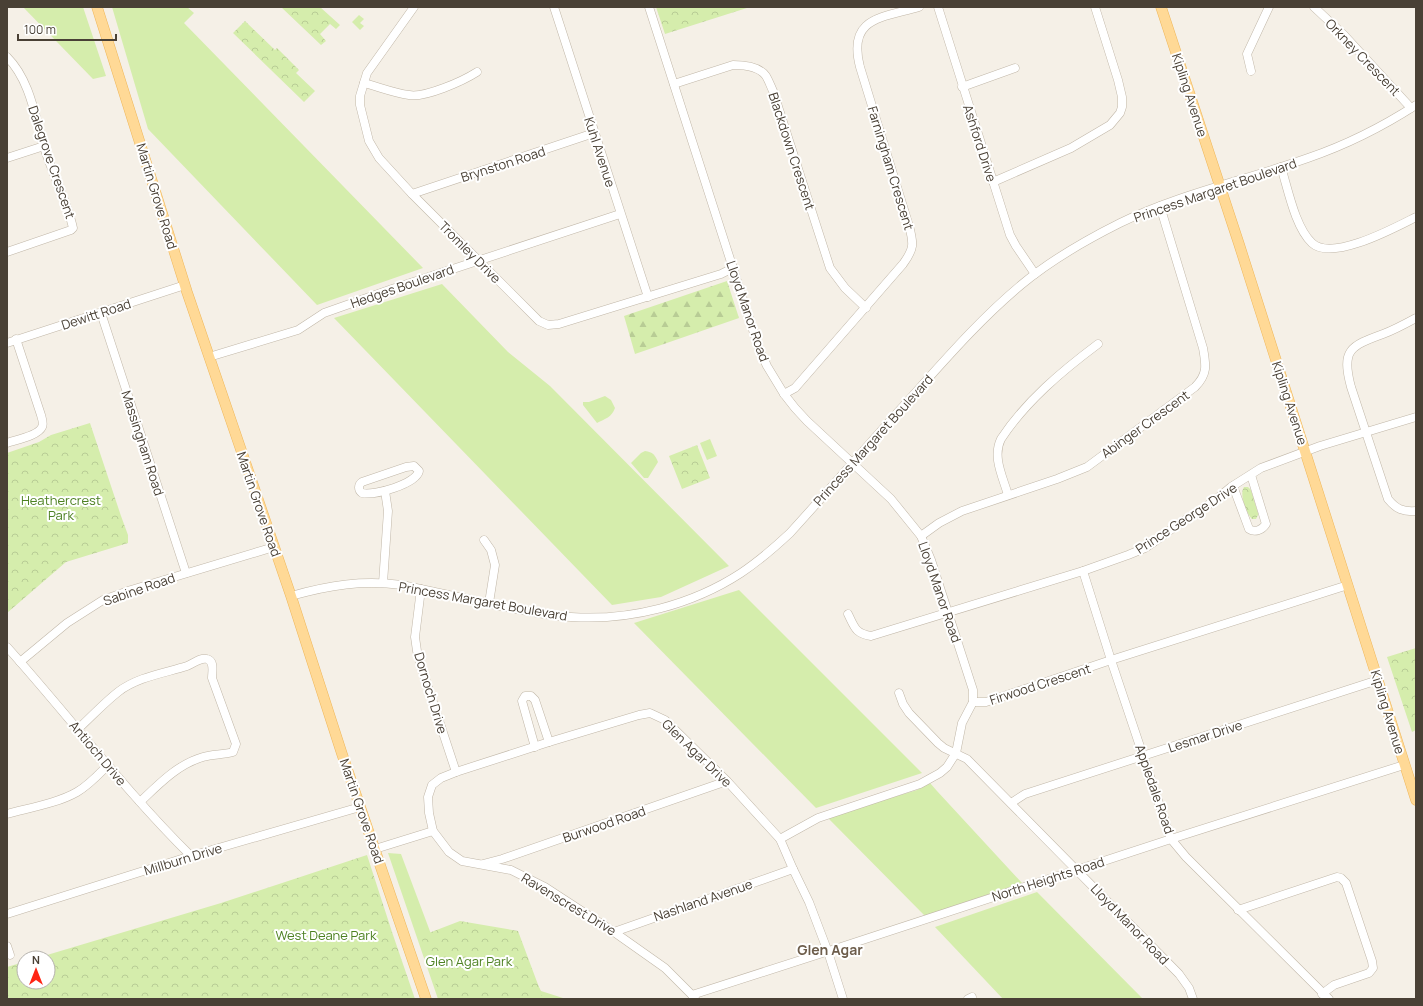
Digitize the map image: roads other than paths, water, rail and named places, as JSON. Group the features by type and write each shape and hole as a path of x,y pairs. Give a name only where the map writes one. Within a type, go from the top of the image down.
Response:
{"main road":[{"name":"Martin Grove Road","path":"97,7 185,285 426,999"},
{"name":"Kipling Avenue","path":"1161,7 1220,186 1416,800"}],"street":[{"name":"Tromley Drive","path":"414,7 367,73 360,96 360,105 369,141 379,158 412,194 538,321 548,325 559,324 721,274 733,268"},
{"name":"Kuhl Avenue","path":"554,7 648,297"},
{"name":"Lloyd Manor Road","path":"648,7 760,351 784,394 807,421 891,499 921,536 931,560 973,690 973,702"},
{"name":"Farningham Crescent","path":"784,394 795,388 866,308 908,258 913,246 909,226 860,67 857,46 859,36 865,27 885,16 919,7"},
{"name":"Ashford Drive","path":"938,7 962,87 1010,235 1035,274"},
{"path":"993,182 1071,148 1110,125 1120,113 1122,107 1122,97 1118,80 1095,7"},
{"path":"1251,71 1247,54 1269,7"},
{"name":"Orkney Crescent","path":"1314,7 1414,106"},
{"name":"Dalegrove Crescent","path":"7,56 16,66 26,87 44,146 73,228 7,252"},
{"name":"Blackdown Crescent","path":"674,84 732,65 741,65 758,69 766,76 773,91 830,268 844,288 866,308"},
{"path":"962,87 1015,68"},
{"path":"364,83 411,96 436,90 468,78 477,72"},
{"name":"Princess Margaret Boulevard","path":"291,596 342,584 383,583 421,589 542,614 586,618 610,617 645,612 686,600 741,573 774,548 853,463 961,341 999,304 1035,274 1102,232 1140,214 1220,186 1308,158 1358,138 1380,127 1414,106"},
{"name":"Brynston Road","path":"412,194 594,133"},
{"path":"7,158 44,146"},
{"path":"1281,167 1299,225 1313,244 1320,247 1336,248 1361,242 1416,217"},
{"name":"Abinger Crescent","path":"921,536 951,516 1057,479 1086,467 1196,387 1202,381 1206,363 1203,348 1160,206"},
{"name":"Hedges Boulevard","path":"210,357 298,330 324,313 478,260 620,214"},
{"name":"Dewitt Road","path":"7,342 185,285"},
{"name":"Massingham Road","path":"101,313 186,573"},
{"path":"1416,318 1384,334 1366,339 1354,346 1349,353 1347,365 1348,376 1388,499 1393,505 1405,512 1416,511"},
{"path":"7,443 38,432 42,428 43,423 16,339"},
{"path":"1008,495 997,458 998,445 1001,439 1031,401 1065,370 1098,344"},
{"name":"Prince George Drive","path":"848,614 856,630 861,634 871,636 1106,564 1146,548 1233,486 1261,468 1320,446 1416,418"},
{"path":"414,466 418,469 416,476 385,491 372,494 362,494 359,490 359,485 362,482 406,467 414,466"},
{"path":"1233,486 1249,529 1252,531 1262,529 1266,524 1251,475"},
{"path":"383,583 388,511 385,491"},
{"path":"484,540 491,550 495,565 488,603"},
{"name":"Sabine Road","path":"20,662 67,623 94,605 121,593 274,546"},
{"name":"Appledale Road","path":"1083,571 1111,660 1172,839 1180,850 1238,910 1325,996"},
{"name":"Firwood Crescent","path":"780,839 818,818 920,784 940,773 947,767 956,753 962,723 973,702 986,702 1111,660 1348,585"},
{"name":"Dornoch Drive","path":"421,589 415,637 417,651 456,772"},
{"name":"Antioch Drive","path":"7,647 108,766 191,856"},
{"path":"78,729 130,684 190,666 204,659 208,659 210,661 213,668 212,678 236,744 234,752 228,754 208,755 186,763 176,769 140,802"},
{"name":"Lesmar Drive","path":"1011,803 1025,794 1378,680"},
{"name":"Lloyd Manor Road","path":"899,693 903,704 909,713 938,743 944,748 967,759 1179,974 1189,988 1193,999"},
{"path":"535,747 522,701 525,696 531,696 535,700 549,742"},
{"name":"Glen Agar Drive","path":"433,831 429,813 428,797 432,785 441,778 549,742 650,713 665,720 727,781 780,839 809,902 828,952 843,999"},
{"name":"North Heights Road","path":"693,997 1076,870 1404,765"},
{"path":"7,814 67,797 79,791 108,766"},
{"name":"Burwood Road","path":"480,865 502,859 727,781"},
{"name":"Millburn Drive","path":"7,914 191,856 360,807"},
{"path":"375,849 433,831"},
{"name":"Ravenscrest Drive","path":"433,831 449,852 462,861 511,870 545,887 614,932 665,968 693,997"},
{"path":"1060,876 1065,858"},
{"name":"Nashland Avenue","path":"614,932 793,869"},
{"path":"1238,910 1337,877 1341,878 1346,883 1373,968 1369,973 1334,985 1325,996"},
{"path":"7,946 10,955"}],"district":[{"name":"Glen Agar","path":"830,950"}],"park label":[{"name":"Heathercrest Park","path":"61,508"},
{"name":"West Deane Park","path":"326,935"},
{"name":"Glen Agar Park","path":"469,961"}]}
